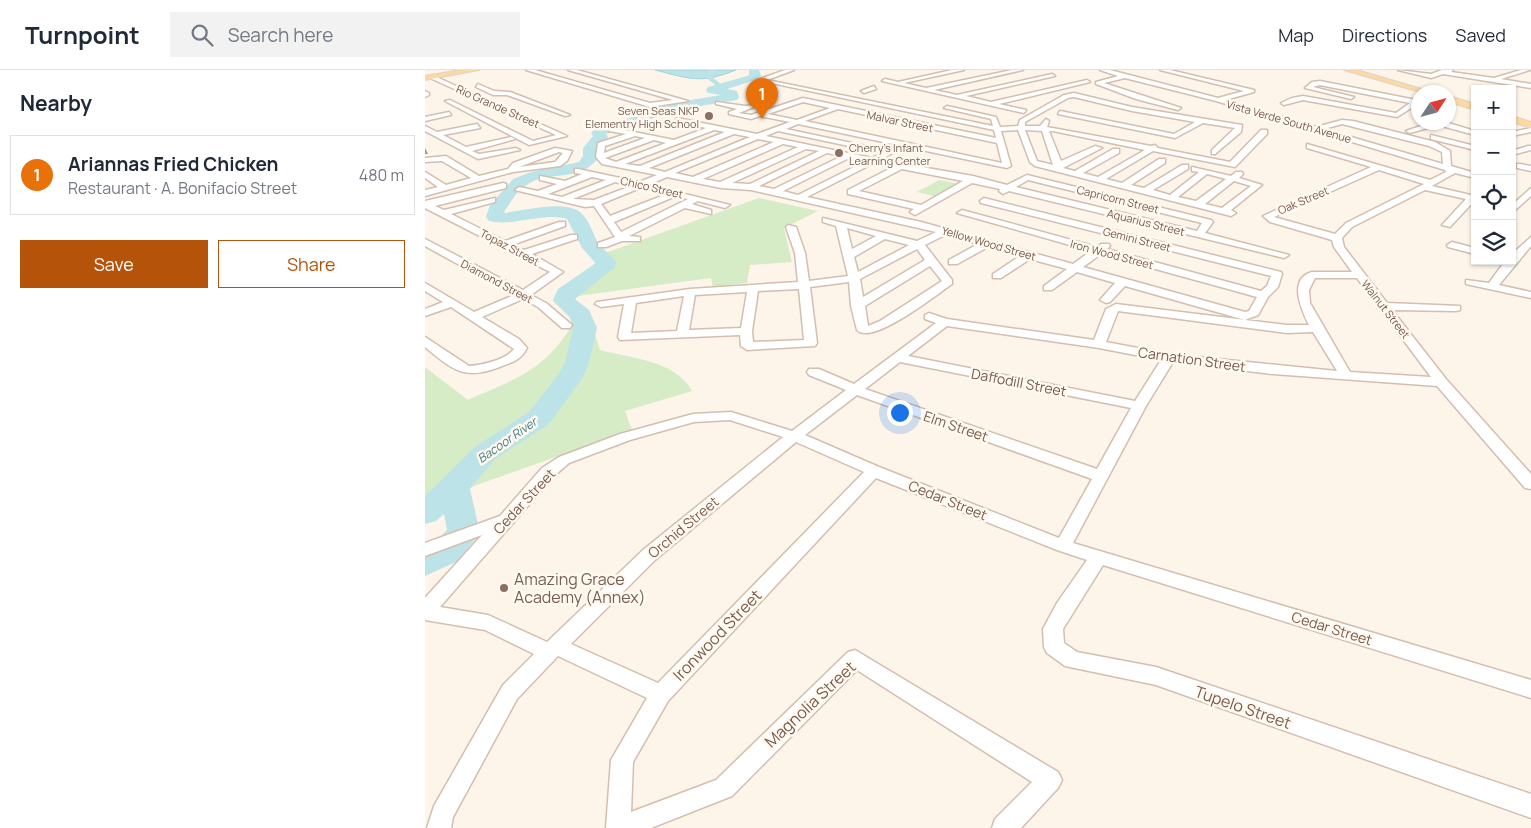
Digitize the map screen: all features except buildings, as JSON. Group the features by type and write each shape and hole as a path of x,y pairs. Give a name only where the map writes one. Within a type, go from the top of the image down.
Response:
{"main road":[{"path":"429,78 444,73 473,70"},
{"path":"1348,70 1411,88"},
{"path":"1456,101 1471,105"},
{"path":"1516,120 1531,125"}],"street":[{"path":"529,70 650,105 685,102 630,86 613,78"},
{"path":"571,70 600,78 633,77"},
{"path":"791,70 760,80 997,129 1021,128 1151,149 1232,165"},
{"path":"895,84 961,70"},
{"path":"924,90 1021,70 1029,71"},
{"name":"Vista Verde South Avenue","path":"1103,70 1218,100 1315,129 1321,140 1472,175"},
{"path":"1163,70 1251,91 1218,100"},
{"path":"1401,70 1482,85"},
{"path":"1431,76 1451,70"},
{"path":"1492,80 1527,70"},
{"path":"1442,72 1531,86"},
{"path":"1466,76 1481,72"},
{"path":"444,73 493,93 508,93 567,115"},
{"path":"1037,73 1061,77"},
{"path":"952,97 1052,76"},
{"path":"1098,83 1125,76"},
{"name":"Rio Grande Street","path":"429,78 474,95 563,136 532,144 447,102 474,95"},
{"path":"1069,79 1098,83 1138,98 1222,117"},
{"path":"885,81 1024,112"},
{"path":"630,86 649,82"},
{"path":"987,104 1087,82"},
{"path":"1351,97 1308,88 1316,82 1392,95 1416,102 1400,115"},
{"path":"811,90 833,86"},
{"path":"648,91 665,87"},
{"path":"864,91 875,88"},
{"path":"856,90 881,94"},
{"path":"1338,105 1361,90"},
{"path":"664,96 680,92"},
{"path":"1367,110 1392,95 1411,93"},
{"path":"1046,132 1098,148 1206,171 1258,185 1228,212 1097,180 1035,162 1021,128 1022,121 1066,96 1074,95 1127,108 1239,129 1227,154"},
{"path":"1059,168 1044,122 1089,98"},
{"path":"1297,106 1284,103 1298,98 1380,114 1408,116"},
{"name":"Malvar Street","path":"760,114 803,100 998,142"},
{"path":"519,190 564,200 596,203 797,121 859,100"},
{"path":"881,104 895,100"},
{"path":"718,103 748,107 731,113 751,117 760,114 797,121 1007,166 998,142 994,118 938,106"},
{"path":"804,110 820,104"},
{"path":"899,108 913,104"},
{"path":"1080,117 1111,104"},
{"path":"1098,120 1127,108"},
{"path":"1228,112 1244,108"},
{"path":"1115,124 1145,111"},
{"path":"780,118 796,112"},
{"path":"820,126 857,112"},
{"path":"1060,113 1175,136"},
{"path":"425,119 449,114"},
{"path":"1342,115 1366,122 1380,114"},
{"path":"1136,128 1163,115"},
{"path":"858,123 876,116"},
{"path":"722,118 890,152 800,197"},
{"path":"1050,118 1181,145"},
{"path":"1155,132 1183,118"},
{"path":"425,128 465,120"},
{"name":"Aquarius Street","path":"677,120 759,136 804,148 1008,188 1284,255"},
{"path":"860,134 895,120"},
{"path":"1097,180 1202,121"},
{"path":"1315,129 1343,122 1353,123 1432,144 1446,151 1447,168 1451,173 1349,225 1337,238"},
{"path":"898,131 915,124"},
{"path":"1384,124 1471,146"},
{"path":"437,134 477,126"},
{"path":"839,130 849,126"},
{"path":"618,164 715,127"},
{"path":"425,128 480,158 516,150"},
{"path":"921,136 937,128"},
{"path":"1456,128 1471,132"},
{"path":"1438,138 1471,128"},
{"path":"613,129 674,142"},
{"path":"1516,133 1531,130"},
{"path":"643,168 734,131"},
{"path":"1206,150 1227,154 1264,132"},
{"path":"926,148 961,133"},
{"path":"633,134 601,144 600,157 653,138"},
{"path":"881,139 890,135"},
{"path":"450,142 459,140"},
{"path":"465,150 511,140"},
{"path":"904,144 912,140"},
{"path":"1299,151 1321,140 1379,167 1427,185 1472,198 1447,224"},
{"path":"695,179 781,142"},
{"path":"721,185 804,148"},
{"path":"967,148 977,161"},
{"path":"1059,168 1081,152 1098,148"},
{"path":"1516,158 1531,148"},
{"path":"425,193 513,170 557,164 564,159 568,151 558,150 515,164 512,167 513,170"},
{"path":"1075,174 1116,151"},
{"path":"751,187 825,152"},
{"path":"1197,204 1239,174 1227,154"},
{"path":"775,192 847,156"},
{"path":"883,156 981,175 901,220"},
{"name":"Yellow Wood Street","path":"600,157 605,162 669,173 721,185 751,187 901,220 948,223 988,243 1250,316 1254,313 1263,295"},
{"path":"425,160 441,158 478,179"},
{"path":"1516,160 1531,169"},
{"path":"1123,186 1162,162"},
{"path":"851,192 899,167"},
{"path":"1145,192 1185,167"},
{"name":"Oak Street","path":"1337,238 1280,223 1268,216 1379,167"},
{"name":"Chico Street","path":"579,171 725,205"},
{"path":"1171,198 1206,171"},
{"path":"425,174 445,188"},
{"path":"522,204 537,194 591,174"},
{"name":"Capricorn Street","path":"1008,188 1027,177 1153,207 1208,222 1199,235"},
{"path":"543,178 566,184"},
{"path":"564,200 616,179"},
{"path":"426,204 503,186"},
{"path":"823,186 922,208"},
{"path":"601,304 690,292 804,285 854,278 919,245 948,223 1008,188"},
{"path":"1516,205 1530,188"},
{"path":"607,221 677,193"},
{"path":"686,210 699,198"},
{"path":"444,213 492,200"},
{"path":"596,203 607,221 621,237 637,239"},
{"name":"Gemini Street","path":"980,203 1277,274"},
{"name":"Topaz Street","path":"426,204 558,272 523,295"},
{"path":"1048,288 1120,235 1153,207"},
{"path":"602,245 673,211 708,212"},
{"path":"826,220 919,245 948,282 884,324 870,331 863,330 857,306 854,278 841,225"},
{"name":"Iron Wood Street","path":"948,223 1099,250 1263,295"},
{"path":"505,244 562,224"},
{"path":"753,287 746,331 747,346 811,343 800,254 791,227"},
{"path":"848,256 885,235"},
{"path":"523,254 574,237"},
{"name":"Walnut Street","path":"1337,238 1339,247 1441,382 1531,484"},
{"path":"1516,255 1531,240"},
{"path":"953,262 988,243"},
{"path":"1263,295 1272,286 1284,255 1291,244"},
{"path":"1452,245 1471,248"},
{"name":"Diamond Street","path":"428,246 542,305 566,325"},
{"path":"997,276 1030,254"},
{"path":"857,306 931,261"},
{"path":"1492,286 1507,265"},
{"path":"1346,375 1317,328 1303,296 1308,278 1317,274 1360,275"},
{"path":"1107,300 1123,281"},
{"path":"1470,282 1531,295"},
{"path":"425,341 459,367 470,372 486,368 520,351 519,345 452,302 428,290"},
{"path":"682,335 690,292"},
{"path":"474,316 523,295"},
{"path":"631,300 623,336 746,331"},
{"path":"425,313 452,302"},
{"path":"1385,306 1456,308"},
{"path":"1099,344 1112,309 1116,307 1287,329 1317,328"},
{"name":"Carnation Street","path":"937,319 1099,344 1169,358 1273,370 1441,382"},
{"name":"Orchid Street","path":"439,828 442,814 511,692 552,649 649,555 793,436 900,358 937,319"},
{"name":"Daffodill Street","path":"900,358 1139,406"},
{"path":"1063,546 1139,406 1169,358"},
{"name":"Elm Street","path":"814,372 856,390 1100,476"},
{"name":"Cedar Street","path":"425,612 548,472 564,460 625,437 693,418 731,416 793,436 874,471 1063,546 1531,689"},
{"name":"Ironwood Street","path":"619,828 622,760 661,694 874,471"},
{"path":"425,550 506,519"},
{"name":"Tupelo Street","path":"1099,557 1064,608 1053,628 1054,647 1072,660 1156,676 1531,806"},
{"path":"425,612 488,623 661,694"},
{"name":"Magnolia Street","path":"619,828 724,788 855,658 1050,780 1004,828"}],"green space":[{"path":"939,180 959,184 938,197 917,192"},
{"path":"759,198 818,211 784,228 792,262 750,265 747,283 713,287 711,278 570,297 585,311 591,322 600,350 638,358 664,367 685,381 692,391 625,411 632,430 457,492 425,518 425,367 468,400 515,379 529,371 552,352 574,322 553,301 563,291 587,274 595,263 591,258"}],"water":[{"path":"655,70 736,70 704,79 695,79"}],"waterway":[{"path":"714,70 707,76 720,86"},
{"name":"Bacoor River","path":"454,487 485,453 539,418 570,377 577,363 585,328 581,315 564,300 566,294 605,267 606,262 592,248 576,217 573,215 552,211 504,218 495,217 496,209 519,182 537,175 584,165 591,157 590,148 601,137 598,133 600,131 641,119 665,108 733,97 733,94 712,90 751,78 755,76 754,70"},
{"name":"Bacoor River","path":"425,513 454,487"},
{"path":"425,563 446,552 464,533 454,487"}],"place":[{"name":"Seven Seas NKP Elementry High School","path":"709,116"},
{"name":"Ariannas Fried Chicken","path":"762,119"},
{"name":"Cherry's Infant Learning Center","path":"839,153"},
{"name":"Amazing Grace Academy (Annex)","path":"504,588"}]}
